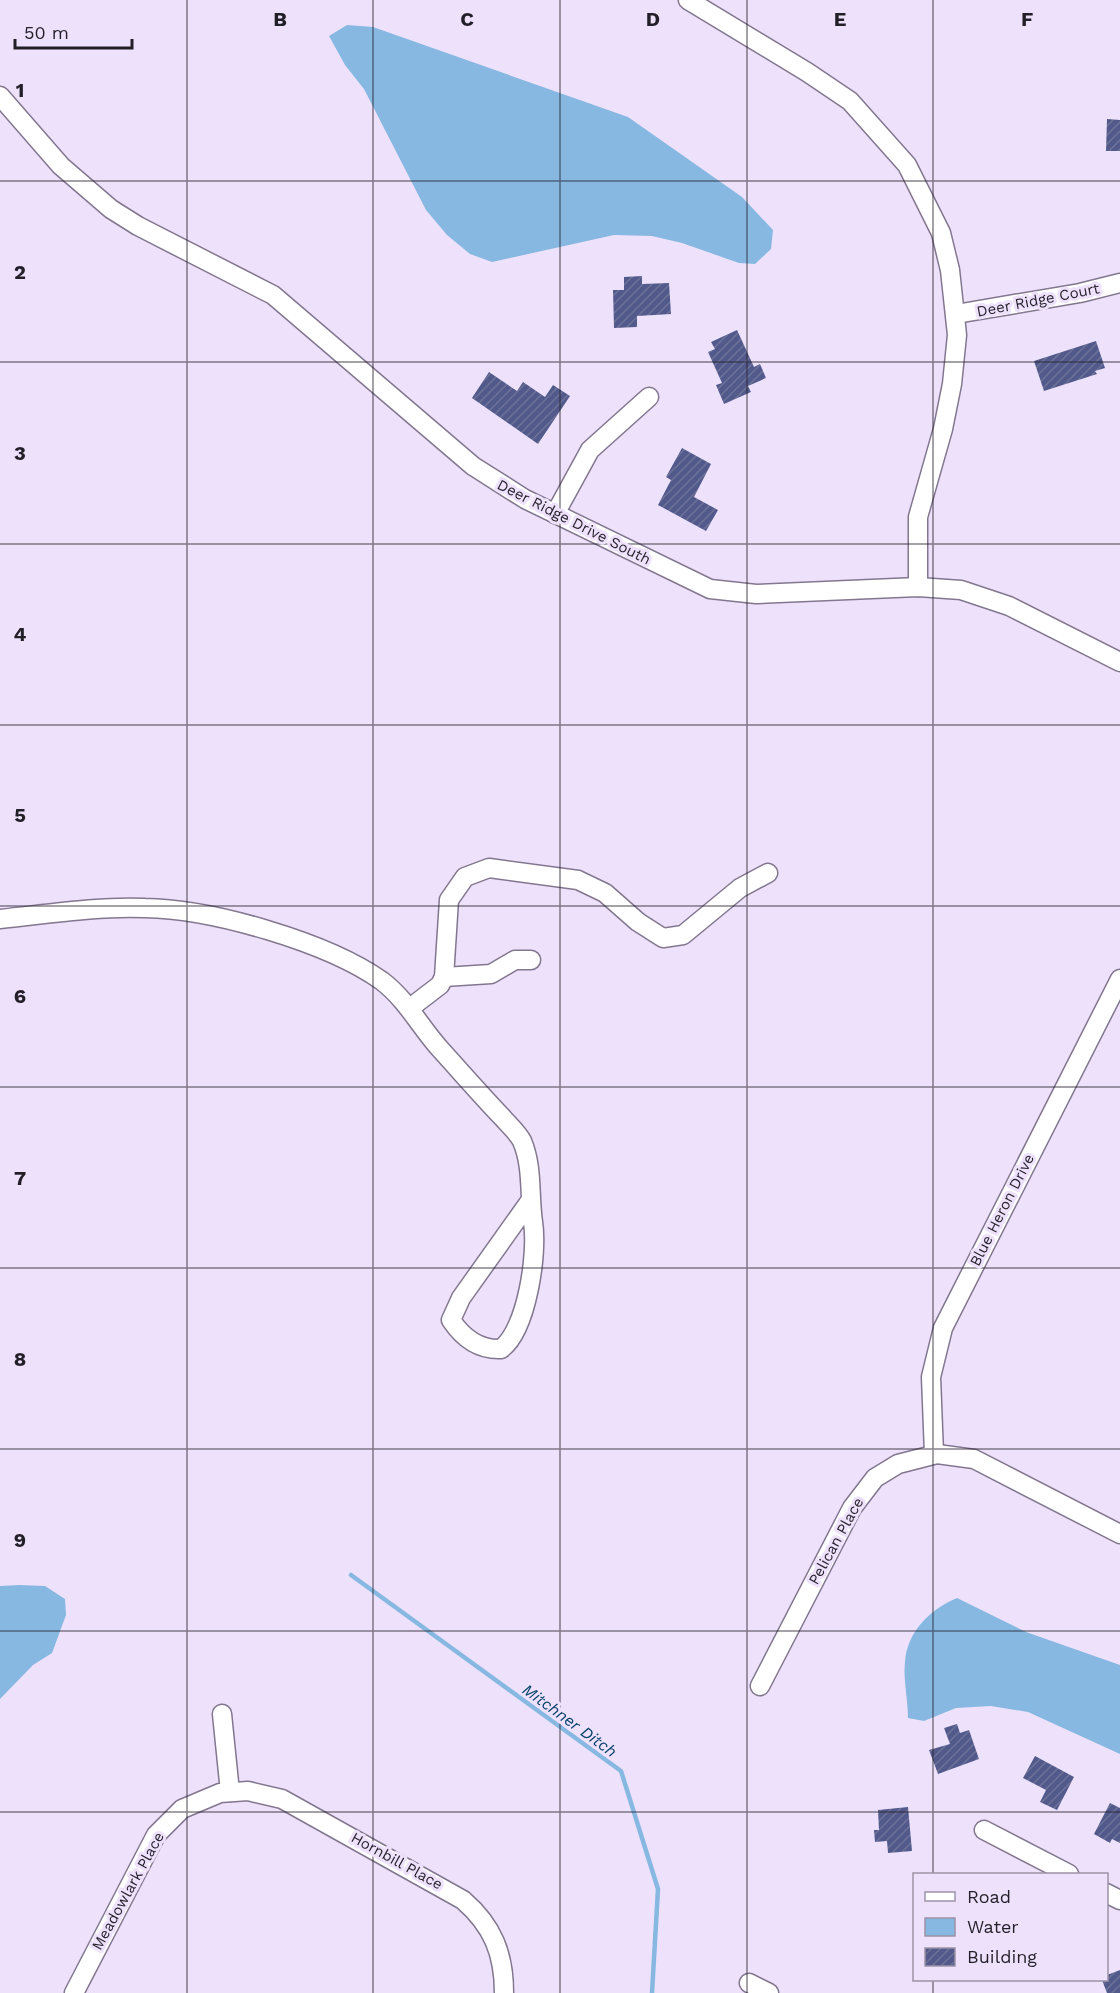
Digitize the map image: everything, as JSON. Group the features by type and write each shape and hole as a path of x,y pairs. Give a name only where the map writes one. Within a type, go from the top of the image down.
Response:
{"street":[{"path":"688,0 842,95 908,165 941,232 950,270 957,336 952,384 943,429 918,517 918,587"},
{"name":"Deer Ridge Drive South","path":"0,96 61,166 111,209 138,226 273,295 473,466 512,492 555,514 688,580 720,591 756,594 918,587 961,590 985,596 1120,662"},
{"name":"Deer Ridge Court","path":"956,314 1068,296 1120,283"},
{"path":"555,514 590,450 649,397"},
{"path":"410,1008 440,985 444,977 449,900 465,877 489,868 578,880 605,893 638,921 663,938 683,935 740,888 768,873"},
{"path":"0,919 145,908 187,912 285,936 330,953 382,981 410,1008 432,1041 522,1139 531,1171 530,1201 537,1241 535,1264 519,1322 508,1344 501,1349 483,1348 459,1332 451,1320 460,1298 530,1201"},
{"path":"444,977 491,974 515,960 531,960"},
{"name":"Blue Heron Drive","path":"934,1454 931,1377 943,1328 1120,979"},
{"name":"Pelican Place","path":"760,1686 860,1494 875,1478 898,1464 934,1454 958,1455 986,1464 1120,1534"},
{"path":"222,1714 230,1791"},
{"name":"Meadowlark Place","path":"74,1993 156,1835 182,1809 200,1800 230,1791"},
{"name":"Hornbill Place","path":"230,1791 257,1793 282,1799 452,1892 482,1917 495,1938 503,1966 504,1993"},
{"path":"984,1830 1065,1873"},
{"path":"749,1983 769,1993"}],"water":[{"path":"347,25 373,27 628,117 742,197 773,230 771,249 755,264 739,263 682,243 652,236 614,235 492,262 470,254 447,235 426,210 364,89 345,65 329,36"},
{"path":"0,1586 45,1586 65,1599 66,1615 52,1653 33,1665 0,1699"},
{"path":"957,1598 1026,1632 1120,1665 1120,1754 1028,1712 991,1706 956,1708 924,1721 908,1718 905,1669 910,1641 915,1631 929,1615"}],"building":[{"path":"1107,119 1120,120 1120,151 1106,151"},
{"path":"642,276 642,284 669,283 671,314 637,316 637,327 614,328 613,290 624,290 624,277"},
{"path":"737,330 754,367 760,364 766,378 748,386 751,392 724,404 716,385 722,383 708,352 715,349 711,342"},
{"path":"1096,341 1105,368 1095,371 1097,374 1044,391 1034,361"},
{"path":"489,372 517,391 523,382 545,397 553,385 570,396 538,444 472,398"},
{"path":"682,448 711,464 694,497 718,510 706,531 658,505 671,480 666,477"},
{"path":"957,1724 960,1733 969,1730 979,1759 938,1774 929,1750 950,1744 944,1728"},
{"path":"1035,1756 1074,1777 1057,1810 1040,1802 1046,1790 1023,1778"},
{"path":"1110,1803 1120,1808 1120,1843 1112,1839 1110,1843 1094,1834"},
{"path":"908,1807 912,1851 888,1853 887,1841 875,1842 874,1830 879,1830 878,1810"},
{"path":"1120,1970 1120,1993 1107,1993 1102,1981 1108,1981 1108,1975"}],"waterway":[{"name":"Mitchner Ditch","path":"351,1575 621,1771 658,1889 652,1993"}]}
